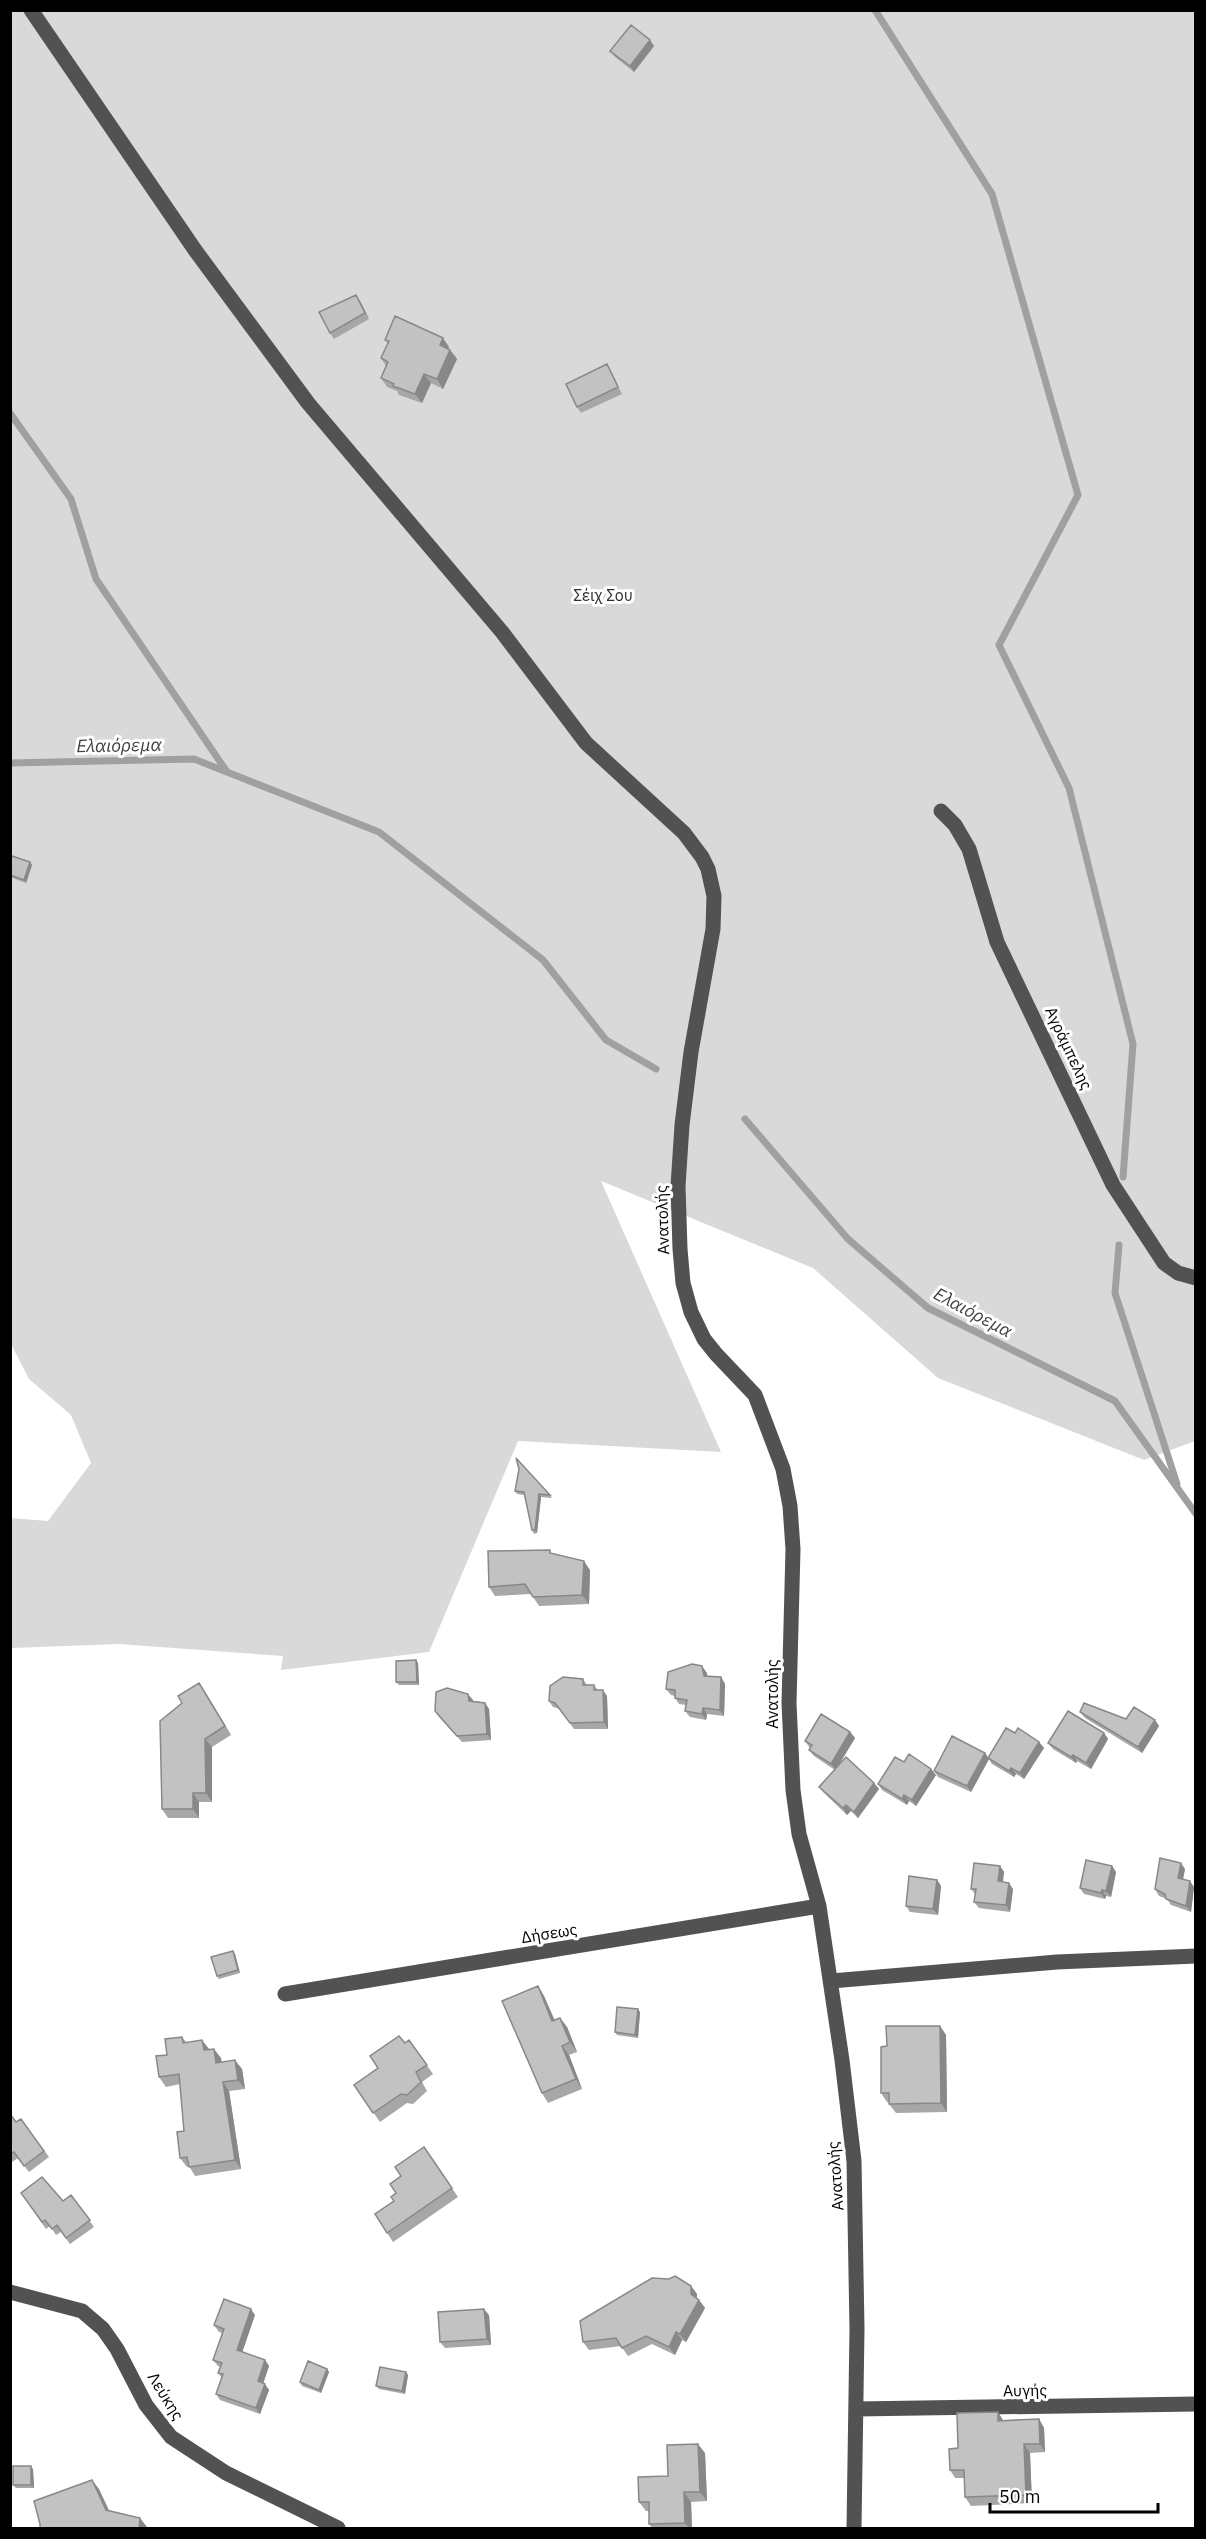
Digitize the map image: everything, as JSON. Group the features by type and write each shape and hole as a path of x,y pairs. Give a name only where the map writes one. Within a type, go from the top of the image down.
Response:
{"street":[{"name":"Ανατολής","path":"31,10 118,141 288,378 502,632 586,743 690,840 705,863 713,886 713,929 691,1052 680,1155 678,1205 683,1283 690,1312 704,1339 755,1395 783,1469 793,1549 789,1702 791,1772 799,1834 819,1906 854,2161 856,2225 854,2529"},
{"name":"Αγράμπελης","path":"940,810 965,840 975,865 997,942 1118,1194 1164,1263 1178,1273 1196,1278"},
{"name":"Δήσεως","path":"285,1994 819,1906"},
{"path":"831,1982 1057,1962 1196,1956"},
{"name":"Λεύκης","path":"10,2292 82,2311 103,2329 117,2349 147,2405 171,2438 226,2473 338,2529"},
{"name":"Αυγής","path":"856,2409 1196,2404"}],"green space":[{"name":"Σέιχ Σου","path":"11,11 1195,11 1195,1441 1144,1460 938,1378 813,1268 601,1181 721,1452 518,1441 429,1652 281,1670 283,1656 119,1644 11,1648 10,1518 48,1521 91,1463 71,1415 29,1379 12,1346"}],"building":[{"path":"631,25 650,40 630,66 610,51"},
{"path":"356,295 365,313 330,333 319,312"},
{"path":"395,316 443,338 440,345 450,350 437,379 424,374 415,394 393,386 394,384 381,378 388,362 381,358 389,341 385,340"},
{"path":"607,364 618,387 577,407 566,384"},
{"path":"12,856 30,862 24,880 10,875"},
{"path":"516,1458 550,1495 539,1494 535,1530 532,1530 524,1492 515,1491 519,1469"},
{"path":"550,1550 550,1553 584,1561 582,1595 533,1597 525,1584 489,1587 488,1551"},
{"path":"416,1660 417,1682 396,1682 396,1661"},
{"path":"692,1664 702,1666 704,1676 721,1677 720,1710 703,1708 702,1714 685,1711 687,1700 675,1698 675,1690 666,1689 668,1672"},
{"path":"563,1677 583,1679 583,1685 594,1685 594,1690 603,1690 604,1722 570,1723 555,1703 549,1701 550,1686"},
{"path":"199,1683 225,1726 205,1739 206,1793 193,1793 193,1809 162,1809 160,1721 182,1703 178,1696"},
{"path":"447,1688 468,1694 469,1701 485,1703 487,1734 457,1736 435,1711 436,1692"},
{"path":"1084,1703 1126,1719 1134,1707 1155,1720 1138,1747 1080,1712"},
{"path":"1068,1711 1104,1733 1086,1763 1048,1743"},
{"path":"821,1714 850,1732 831,1764 809,1750 812,1745 805,1741"},
{"path":"1006,1728 1015,1733 1018,1728 1039,1742 1020,1773 1011,1768 1009,1771 988,1758"},
{"path":"952,1736 985,1753 967,1786 934,1771"},
{"path":"909,1754 931,1769 912,1800 904,1795 902,1799 878,1784 895,1757 904,1762"},
{"path":"846,1757 874,1783 854,1812 846,1805 843,1808 819,1787"},
{"path":"1160,1858 1181,1863 1178,1878 1190,1881 1186,1906 1166,1899 1165,1894 1155,1889"},
{"path":"1086,1860 1112,1866 1106,1891 1102,1890 1101,1893 1080,1888"},
{"path":"974,1863 1000,1866 998,1881 1009,1883 1006,1905 974,1902 976,1889 971,1889"},
{"path":"909,1876 937,1880 933,1909 906,1906"},
{"path":"233,1951 238,1970 217,1976 211,1957"},
{"path":"538,1986 552,2021 560,2018 570,2042 562,2046 576,2079 542,2093 502,2001"},
{"path":"617,2007 638,2009 635,2035 615,2032"},
{"path":"886,2026 940,2026 941,2103 889,2104 889,2093 881,2093 881,2047 887,2046"},
{"path":"399,2036 405,2043 409,2040 427,2065 416,2072 421,2082 407,2095 401,2094 373,2113 354,2085 378,2068 370,2056"},
{"path":"182,2037 183,2043 202,2040 204,2050 214,2049 216,2063 235,2060 238,2080 223,2082 235,2160 189,2167 187,2157 180,2158 177,2132 184,2131 179,2074 159,2077 156,2056 167,2055 165,2039"},
{"path":"10,2114 16,2122 21,2119 44,2151 24,2166 14,2152 10,2154"},
{"path":"424,2147 452,2188 387,2233 375,2214 394,2201 391,2197 396,2193 390,2184 401,2176 395,2167"},
{"path":"42,2177 63,2201 71,2195 90,2220 66,2238 57,2225 52,2229 45,2220 42,2222 21,2193"},
{"path":"675,2276 691,2286 691,2294 699,2300 680,2334 676,2332 669,2347 646,2336 622,2348 616,2338 583,2342 580,2321 652,2278 669,2279"},
{"path":"224,2299 251,2309 237,2350 265,2360 258,2381 265,2384 256,2408 216,2394 223,2374 218,2373 222,2363 213,2360 224,2329 214,2325"},
{"path":"484,2309 487,2339 440,2342 438,2312"},
{"path":"308,2361 327,2369 319,2390 300,2382"},
{"path":"380,2367 406,2372 402,2391 376,2386"},
{"path":"998,2412 998,2421 1039,2419 1040,2444 1024,2444 1026,2495 965,2497 964,2470 950,2470 949,2449 958,2448 957,2413"},
{"path":"698,2444 700,2492 684,2492 685,2523 649,2524 649,2502 639,2502 638,2477 668,2476 667,2445"},
{"path":"13,2466 31,2466 31,2485 13,2485"},
{"path":"92,2480 106,2510 140,2518 139,2529 40,2529 34,2501"}],"waterway":[{"path":"875,10 992,194 1078,495 999,645 1069,788 1133,1044 1123,1177"},
{"path":"10,413 71,499 96,579 227,772"},
{"path":"10,763 194,759 379,832 543,960 606,1040 656,1069"},
{"name":"Ελαιόρεμα","path":"745,1119 848,1239 928,1308 1115,1401 1196,1514"},
{"path":"1119,1245 1115,1293 1177,1484"}]}
